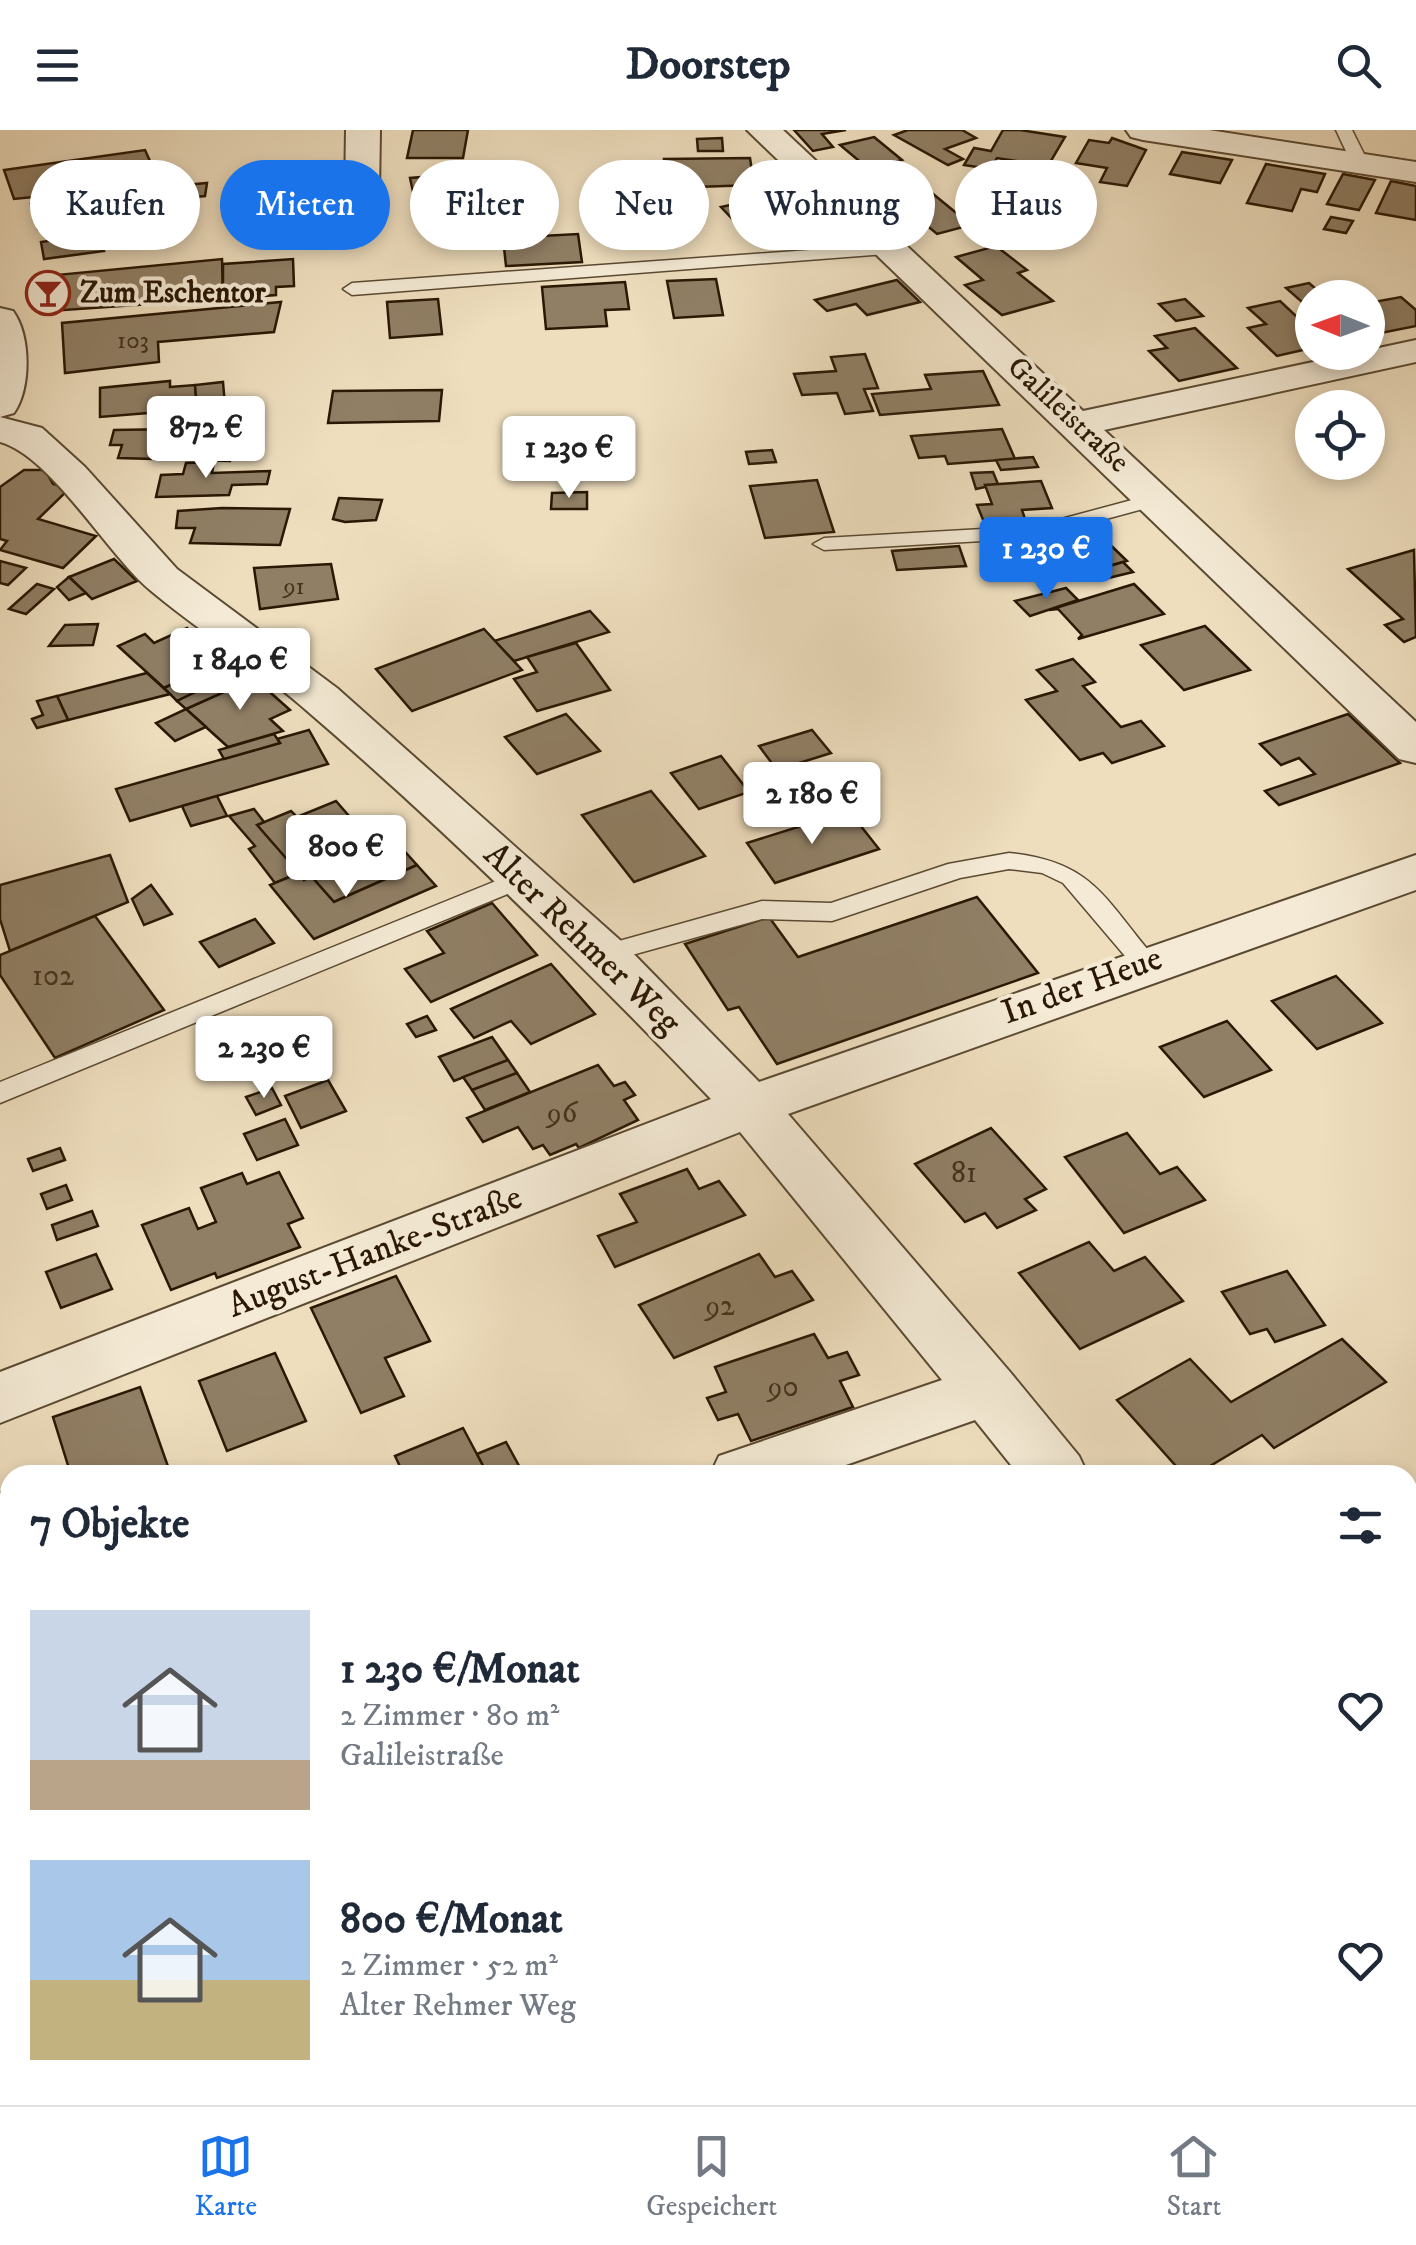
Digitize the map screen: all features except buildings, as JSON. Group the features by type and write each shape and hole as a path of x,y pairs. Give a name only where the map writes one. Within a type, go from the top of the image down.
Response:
{"street":[{"path":"363,160 364,130"},
{"name":"Galileistraße","path":"764,130 797,160"},
{"path":"1143,130 1350,145 1416,172"},
{"name":"Galileistraße","path":"894,250 1416,748"},
{"path":"0,319 8,376 0,405"},
{"path":"1077,424 1416,351"},
{"name":"Alter Rehmer Weg","path":"0,429 28,437 70,476 162,578 320,698 603,954 750,1106 1050,1465"},
{"name":"In der Heue","path":"750,1106 1146,963 1416,872"},
{"name":"August-Hanke-Straße","path":"0,1398 750,1106"},
{"path":"770,1465 988,1390"}],"lane":[{"path":"352,288 879,250"},
{"path":"824,544 1036,532 1158,499"},
{"path":"603,954 762,910 832,912 957,870 1010,860 1047,865 1072,877 1146,963"},
{"path":"0,1093 522,878"}],"place":[{"name":"Zum Eschentor","path":"48,293"}]}
